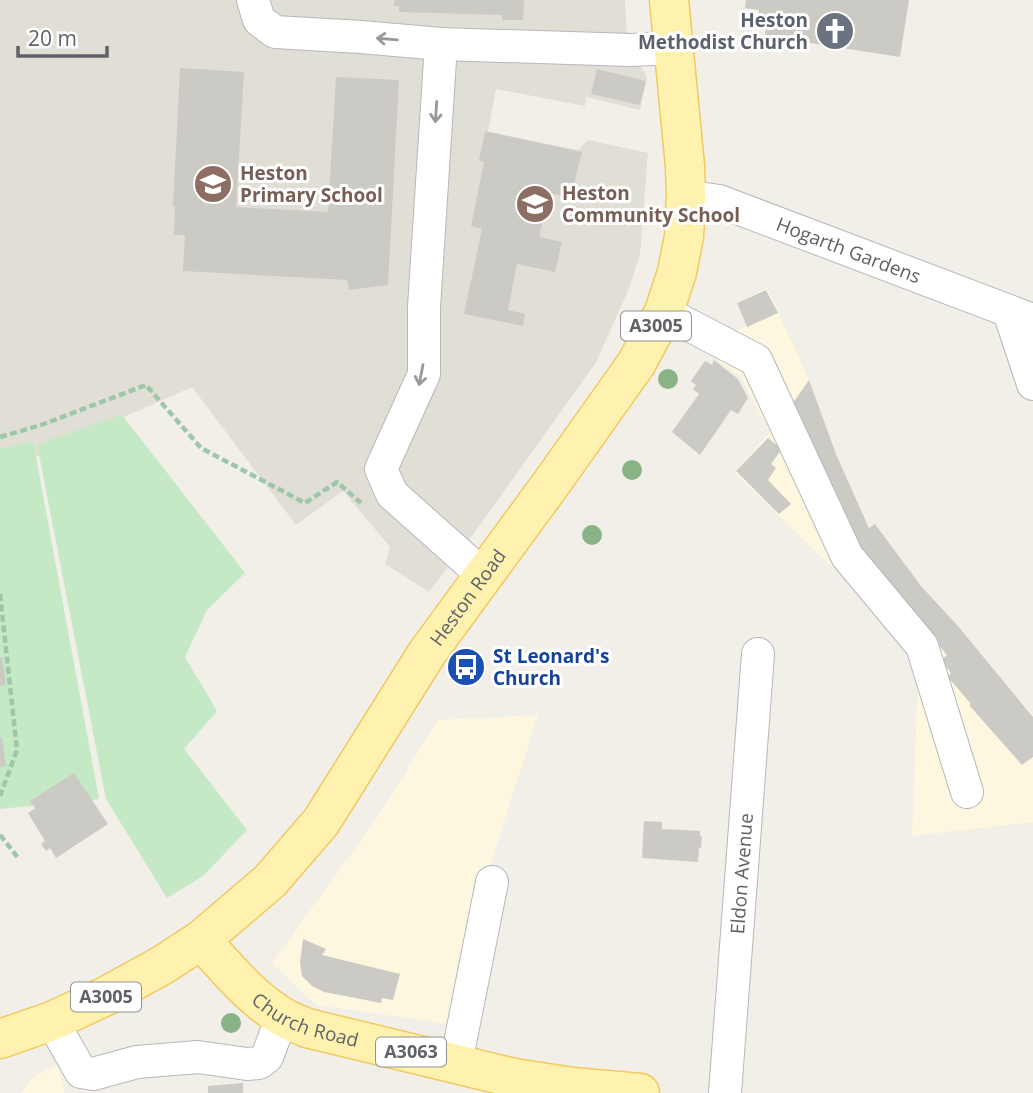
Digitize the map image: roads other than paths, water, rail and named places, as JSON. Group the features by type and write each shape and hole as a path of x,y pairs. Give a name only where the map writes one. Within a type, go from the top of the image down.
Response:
{"main road":[{"name":"Heston Road","path":"0,1039 52,1021 108,996 161,966 201,940 270,881 321,822 427,653 636,365 664,312 677,272 684,237 686,196 670,0"},
{"name":"Church Road","path":"201,940 260,1000 282,1017 307,1028 573,1090 640,1093"}],"street":[{"path":"253,0 258,20 275,32 441,44 631,50 673,48"},
{"path":"441,44 424,307 424,374 382,469 392,494 484,576"},
{"name":"Hogarth Gardens","path":"686,196 719,201 1021,316 1033,384"},
{"path":"664,312 756,360 848,556 922,646 967,792"},
{"name":"Eldon Avenue","path":"724,1093 758,654"},
{"path":"456,1063 492,882"},
{"path":"52,1021 81,1072 93,1074 137,1062 198,1057 259,1063 267,1057 282,1017"}],"place":[{"name":"Heston Methodist Church","path":"835,31"},
{"name":"Heston Primary School","path":"213,184"},
{"name":"Heston Community School","path":"535,204"},
{"name":"St Leonard's Church","path":"466,667"}]}
